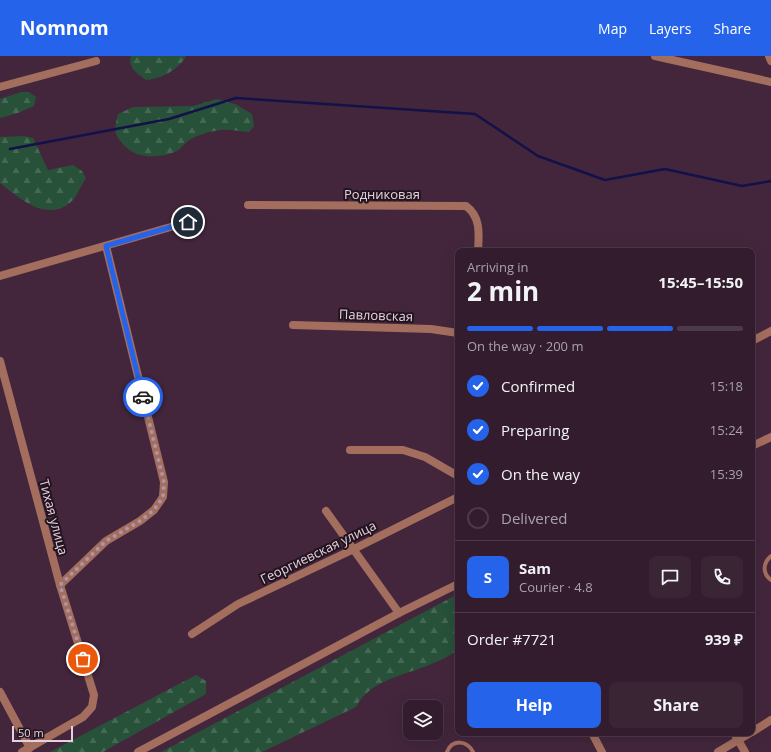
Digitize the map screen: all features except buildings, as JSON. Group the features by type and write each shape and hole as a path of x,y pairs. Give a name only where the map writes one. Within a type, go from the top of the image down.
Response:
{"street":[{"path":"655,56 771,82"},
{"path":"769,56 771,61"},
{"path":"0,87 96,61"},
{"name":"Родниковая","path":"248,206 466,206 473,212 479,225 478,248"},
{"path":"0,276 188,222"},
{"path":"60,585 106,541 140,521 154,510 163,497 164,482 106,246"},
{"name":"Павловская","path":"293,324 431,329 455,333"},
{"path":"755,339 771,331"},
{"name":"Тихая улица","path":"0,360 60,585 92,689 93,702 88,712 83,717 26,750"},
{"path":"755,445 771,437"},
{"path":"350,450 402,450 425,457 455,474"},
{"name":"Георгиевская улица","path":"192,634 238,604 354,549 455,498"},
{"path":"326,511 399,612"},
{"path":"138,752 399,612 455,585"},
{"path":"0,692 26,750"},
{"path":"755,730 771,720"},
{"path":"594,736 602,752"},
{"path":"718,752 736,737 745,752"}],"lane":[{"path":"771,556 766,560 764,569 765,574 771,580"},
{"path":"447,752 452,745 460,742 468,745 473,752"}],"green space":[{"path":"131,56 186,56 179,66 169,73 157,78 146,80 132,67 130,60"},
{"path":"21,92 29,92 36,97 34,106 18,113 0,118 0,99"},
{"path":"217,99 235,104 252,114 254,126 249,132 219,130 209,132 189,140 175,152 156,156 136,154 122,143 117,135 115,128 118,114 133,107 193,106"},
{"path":"24,136 33,138 48,170 73,165 82,171 86,178 73,200 62,208 52,210 33,206 0,183 0,137"},
{"path":"455,596 455,652 439,661 381,683 363,697 356,707 262,752 161,752"},
{"path":"196,675 206,681 206,694 103,752 50,752"}],"waterway":[{"path":"10,149 169,119 236,98 475,114 538,156 605,180 665,169 742,186 771,181"}],"way so far":[{"path":"83,659 60,585 106,541 140,521 154,510 163,497 164,482 143,397"}],"route":[{"path":"143,397 106,246 188,222"}]}
